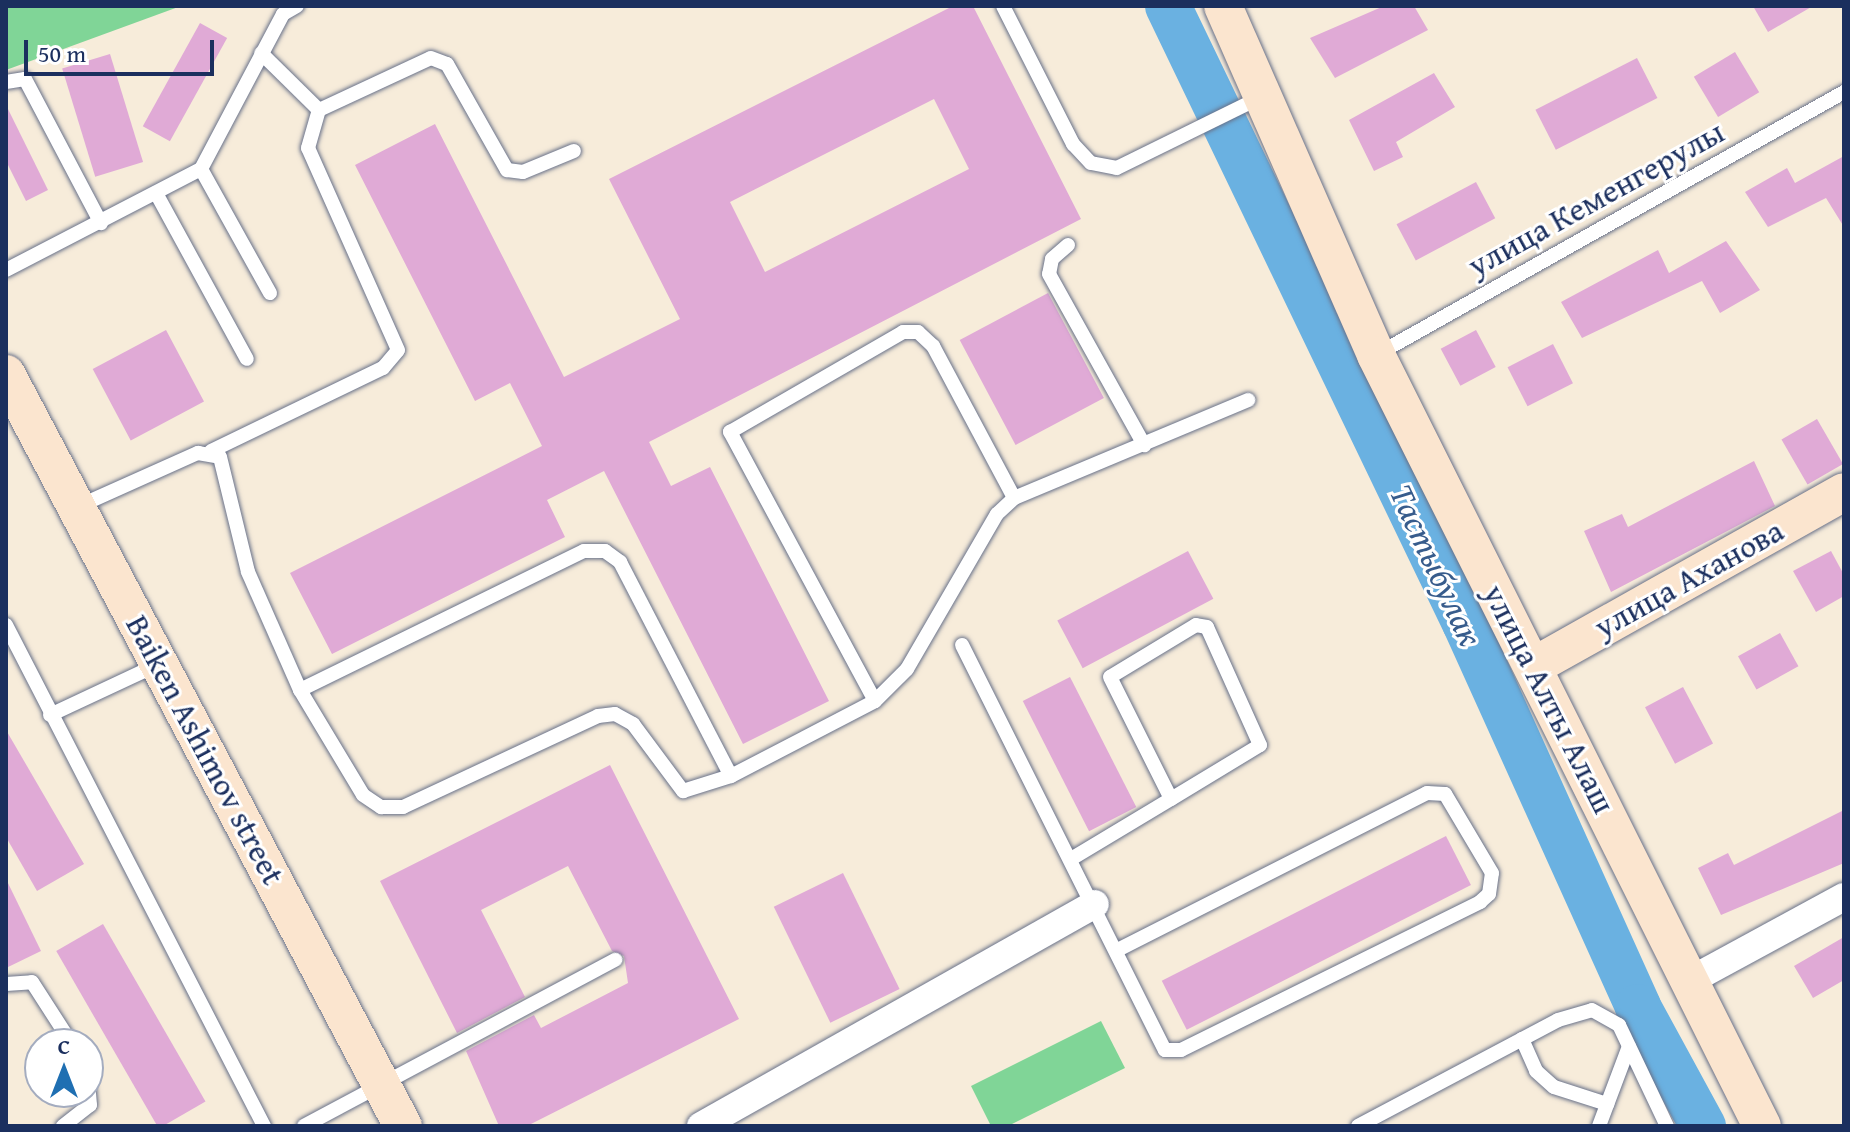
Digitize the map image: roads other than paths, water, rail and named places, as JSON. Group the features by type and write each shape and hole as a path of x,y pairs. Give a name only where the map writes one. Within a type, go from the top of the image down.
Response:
{"street":[{"name":"улица Алты Алаш","path":"1225,7 1247,102 1534,666 1762,1126"},
{"name":"Baiken Ashimov street","path":"6,374 403,1126"},
{"name":"улица Аханова","path":"1534,666 1844,492"},
{"path":"1689,981 1844,897"},
{"path":"701,1126 1095,904"}],"lane":[{"path":"6,270 201,169 283,14 297,6"},
{"path":"1003,6 1073,144 1091,163 1117,168 1205,120 1247,102"},
{"path":"261,53 319,110"},
{"path":"76,507 211,451 383,368 398,350 308,148 319,110 431,58 447,64 507,170 523,172 574,151"},
{"path":"6,82 25,79 101,223"},
{"name":"улица Кеменгерулы","path":"1376,355 1844,92"},
{"path":"201,169 270,293"},
{"path":"156,193 247,359"},
{"path":"1068,245 1052,259 1049,274 1144,445"},
{"path":"875,701 730,432 903,332 918,332 933,346 1014,498"},
{"path":"211,451 220,457 248,572 300,690 363,795 381,807 403,807 598,716 633,724 674,788 731,776 875,701 907,669 997,514 1014,498 1248,400"},
{"path":"300,690 584,551 605,551 620,562 731,776"},
{"path":"6,625 264,1126"},
{"path":"1071,859 1171,799 1262,738 1207,627 1196,625 1110,677 1171,799"},
{"path":"962,645 1095,904 1117,950 1165,1050 1181,1050 1480,902 1489,894 1492,873 1445,794 1427,793 1117,950"},
{"path":"50,715 159,664"},
{"path":"304,1126 615,960"},
{"path":"6,984 32,982 62,1028"},
{"path":"1358,1126 1522,1039 1592,1010 1619,1025 1667,1126"},
{"path":"1522,1039 1536,1071 1554,1087 1607,1104"},
{"path":"1599,1126 1629,1046"},
{"path":"63,1126 86,1108"}],"waterway":[{"name":"Тастыбулак","path":"1168,6 1465,623 1638,1007 1703,1126"}]}
